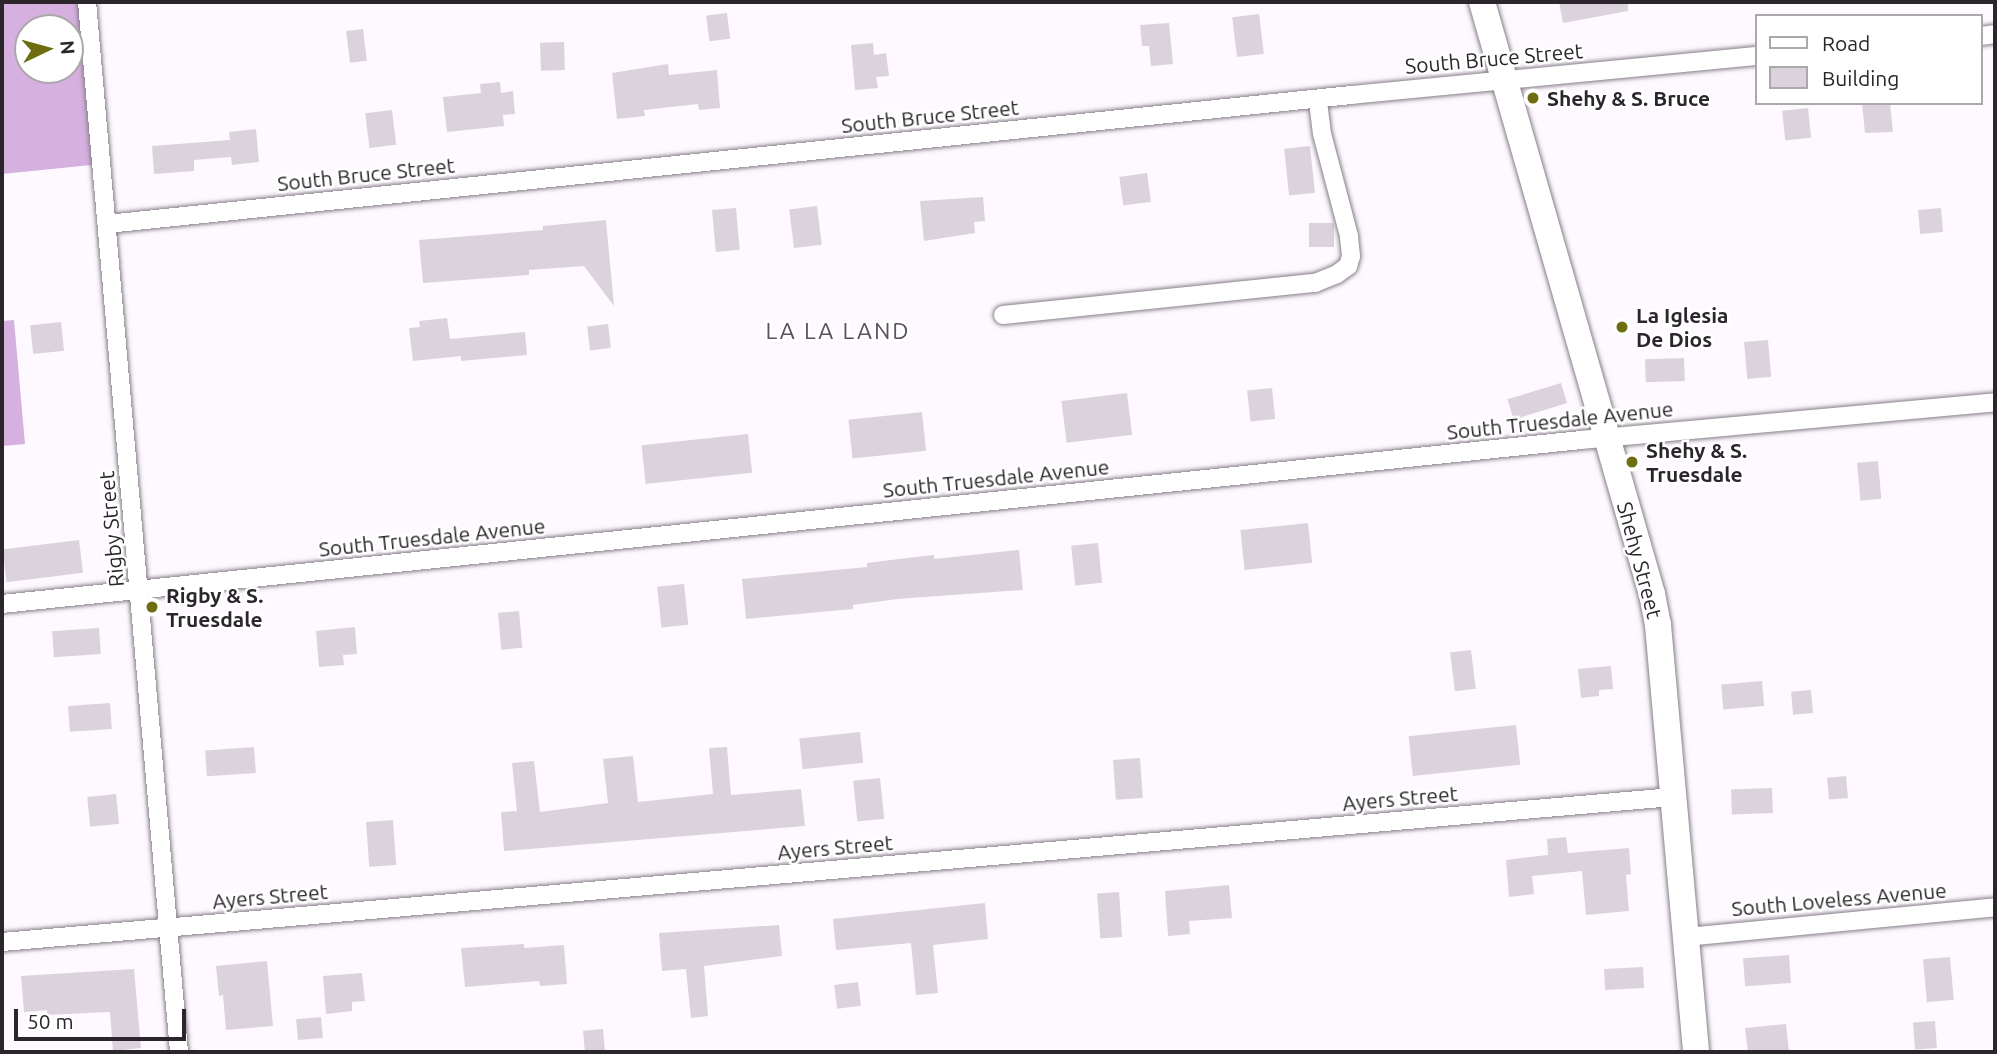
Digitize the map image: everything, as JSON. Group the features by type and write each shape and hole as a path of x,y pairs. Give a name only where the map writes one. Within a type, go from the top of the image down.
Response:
{"street":[{"name":"Rigby Street","path":"87,2 179,1052"},
{"name":"Shehy Street","path":"1482,2 1658,625 1696,1052"},
{"name":"South Bruce Street","path":"107,224 1505,80 1756,57"},
{"path":"1003,315 1315,283 1337,274 1348,266 1351,256 1349,236 1322,135 1318,100"},
{"name":"South Truesdale Avenue","path":"2,604 1607,437 1995,402"},
{"name":"Ayers Street","path":"2,942 1672,797"},
{"name":"South Loveless Avenue","path":"1686,937 1995,907"}],"shaded area":[{"path":"2,2 87,2 101,164 2,174"},
{"path":"14,320 25,444 2,446 2,321"}],"building":[{"path":"1559,2 1628,2 1628,11 1563,23"},
{"path":"727,13 730,39 709,41 706,16"},
{"path":"1259,14 1264,54 1237,57 1232,17"},
{"path":"1169,23 1173,64 1151,66 1149,46 1142,46 1140,25"},
{"path":"363,29 367,61 350,63 346,31"},
{"path":"564,42 565,70 541,71 540,43"},
{"path":"873,43 874,55 886,53 889,76 876,77 878,88 855,90 851,45"},
{"path":"668,64 669,75 717,70 720,108 699,110 698,104 644,110 645,116 617,119 612,73"},
{"path":"500,82 501,93 513,91 515,114 503,115 504,126 447,132 443,97 481,93 480,84"},
{"path":"1862,105 1890,105 1893,132 1865,133"},
{"path":"1808,108 1811,138 1785,141 1782,111"},
{"path":"392,110 396,145 369,148 365,113"},
{"path":"256,129 259,162 232,165 231,157 194,160 194,171 154,174 152,146 230,140 229,132"},
{"path":"1310,146 1315,193 1289,195 1284,149"},
{"path":"1147,173 1151,202 1123,206 1119,177"},
{"path":"983,197 985,221 974,222 975,233 924,241 920,201"},
{"path":"817,206 822,245 794,248 789,209"},
{"path":"736,208 740,250 716,252 712,210"},
{"path":"1941,208 1943,232 1920,234 1918,210"},
{"path":"606,220 614,306 584,266 529,270 529,275 423,283 419,240 543,230 543,226"},
{"path":"1309,223 1334,223 1334,247 1309,247"},
{"path":"447,318 450,339 525,332 527,355 461,361 461,356 413,361 409,328 420,327 419,321"},
{"path":"61,322 64,351 33,354 30,325"},
{"path":"608,324 611,348 590,350 587,327"},
{"path":"1768,340 1771,377 1747,379 1744,342"},
{"path":"1684,358 1685,381 1646,382 1645,359"},
{"path":"1561,383 1567,403 1514,419 1507,399"},
{"path":"1272,388 1275,419 1250,421 1247,391"},
{"path":"1127,393 1132,435 1067,443 1061,401"},
{"path":"922,412 926,451 852,459 848,420"},
{"path":"748,434 752,473 646,484 642,445"},
{"path":"1878,461 1881,499 1860,501 1857,463"},
{"path":"1308,523 1312,563 1245,570 1240,530"},
{"path":"79,540 83,573 7,582 3,549"},
{"path":"1098,543 1102,583 1075,586 1071,546"},
{"path":"1019,550 1023,590 897,599 853,605 853,609 746,619 742,579 867,567 867,563 934,555 934,559"},
{"path":"684,584 688,625 661,628 657,587"},
{"path":"519,611 522,648 501,650 498,613"},
{"path":"355,627 357,654 343,655 344,665 319,667 316,631"},
{"path":"99,628 101,654 54,657 52,631"},
{"path":"1471,650 1476,689 1455,691 1450,653"},
{"path":"1611,666 1613,689 1599,690 1599,696 1581,698 1578,669"},
{"path":"1762,681 1764,706 1723,709 1721,685"},
{"path":"1811,690 1813,713 1793,715 1791,692"},
{"path":"110,703 112,729 70,732 68,706"},
{"path":"1516,725 1520,765 1413,776 1409,736"},
{"path":"860,732 863,763 803,769 799,738"},
{"path":"254,747 256,773 207,776 205,750"},
{"path":"727,747 731,795 801,789 805,826 504,851 501,812 517,811 512,763 534,761 540,812 608,803 603,759 633,756 638,802 713,794 709,748"},
{"path":"1140,758 1143,798 1116,800 1113,760"},
{"path":"1846,776 1848,798 1829,800 1827,778"},
{"path":"880,778 884,819 857,822 853,781"},
{"path":"1772,788 1773,813 1732,814 1731,789"},
{"path":"116,794 119,824 90,827 87,797"},
{"path":"393,820 396,865 369,867 366,822"},
{"path":"1566,837 1568,853 1629,848 1631,874 1626,875 1629,911 1586,915 1582,871 1532,876 1534,894 1509,897 1506,860 1548,855 1547,839"},
{"path":"1229,885 1232,918 1189,921 1190,934 1168,936 1165,891"},
{"path":"1119,892 1122,937 1100,938 1097,894"},
{"path":"985,903 988,939 933,945 938,993 916,995 911,943 836,950 833,919"},
{"path":"779,925 782,956 704,966 708,1016 691,1018 686,969 662,971 659,933"},
{"path":"524,944 524,948 564,945 567,984 540,986 539,981 465,987 461,948"},
{"path":"1789,955 1791,983 1745,986 1743,958"},
{"path":"1950,957 1954,1000 1927,1002 1923,959"},
{"path":"267,961 273,1026 226,1030 223,995 219,996 216,966"},
{"path":"1643,967 1644,988 1605,990 1604,969"},
{"path":"134,969 141,1048 113,1051 110,1012 47,1015 47,1010 24,1012 21,976"},
{"path":"362,973 365,1001 352,1002 352,1011 326,1014 323,976"},
{"path":"858,982 861,1006 837,1009 834,985"},
{"path":"321,1017 323,1038 298,1040 296,1019"},
{"path":"1935,1021 1937,1048 1915,1049 1913,1023"},
{"path":"1786,1024 1789,1052 1748,1052 1745,1028"},
{"path":"603,1029 605,1052 585,1052 583,1031"}],"place":[{"name":"Shehy & S. Bruce","path":"1533,98"},
{"name":"La Iglesia De Dios","path":"1622,327"},
{"name":"Shehy & S. Truesdale","path":"1632,462"},
{"name":"Rigby & S. Truesdale","path":"152,607"}],"district":[{"name":"LA LA LAND","path":"838,331"}]}
